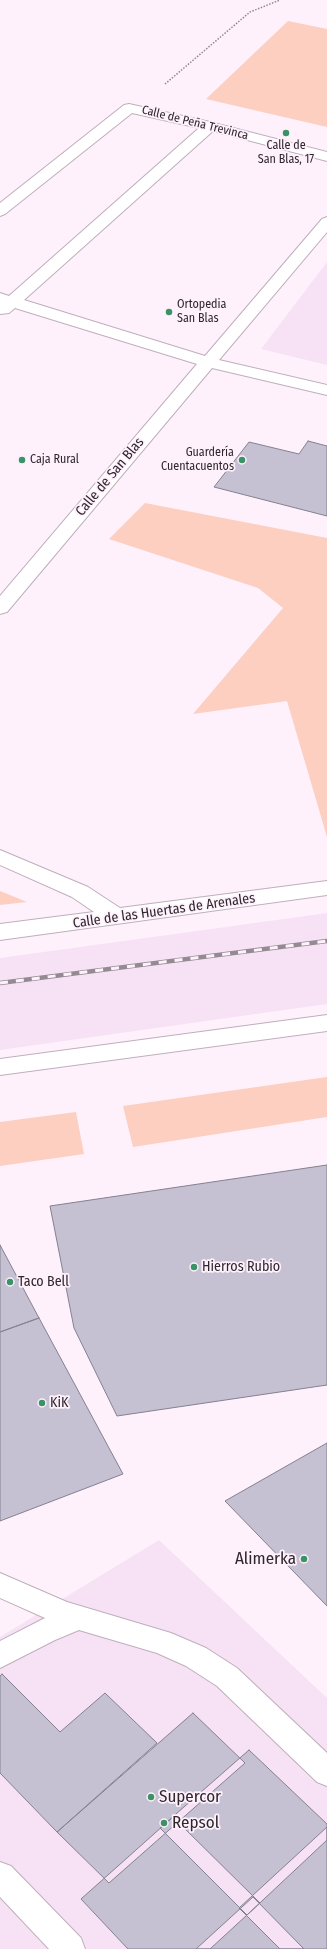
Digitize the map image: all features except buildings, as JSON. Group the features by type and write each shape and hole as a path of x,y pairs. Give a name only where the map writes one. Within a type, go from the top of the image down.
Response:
{"street":[{"name":"Calle de Peña Trevinca","path":"0,211 129,108 210,126 327,157"},
{"path":"4,304 210,126"},
{"name":"Calle de San Blas","path":"0,608 7,590 207,362 327,222"},
{"path":"4,304 207,362 327,390"},
{"path":"0,856 80,892 117,917"},
{"name":"Calle de las Huertas de Arenales","path":"0,932 327,888"},
{"path":"0,1067 327,1023"},
{"path":"0,1585 78,1618 161,1642 196,1657 212,1666 227,1676 327,1772"},
{"path":"0,1655 45,1631 78,1618"},
{"path":"0,1876 70,1949"}],"path":[{"path":"163,86 250,12 280,0"}],"shaded area":[{"path":"288,21 327,29 327,127 206,99"},
{"path":"327,262 327,365 261,349"},
{"path":"145,503 327,538 327,837 287,701 193,714 283,608 258,588 109,539"},
{"path":"0,891 27,902 0,905"},
{"path":"327,913 327,1004 0,1050 0,958"},
{"path":"327,1077 327,1117 133,1147 123,1106"},
{"path":"76,1112 84,1154 0,1166 0,1122"},
{"name":"Repsol","path":"159,1540 327,1698 327,1949 0,1949 0,1637"}],"railway":[{"path":"0,983 327,941"}],"place":[{"name":"Calle de San Blas, 17","path":"286,133"},
{"name":"Ortopedia San Blas","path":"169,312"},
{"name":"Caja Rural","path":"22,460"},
{"name":"Guardería Cuentacuentos","path":"242,460"},
{"name":"Hierros Rubio","path":"194,1267"},
{"name":"Taco Bell","path":"10,1282"},
{"name":"KiK","path":"42,1403"},
{"name":"Alimerka","path":"304,1559"},
{"name":"Supercor","path":"151,1797"},
{"name":"Repsol","path":"164,1823"}]}
